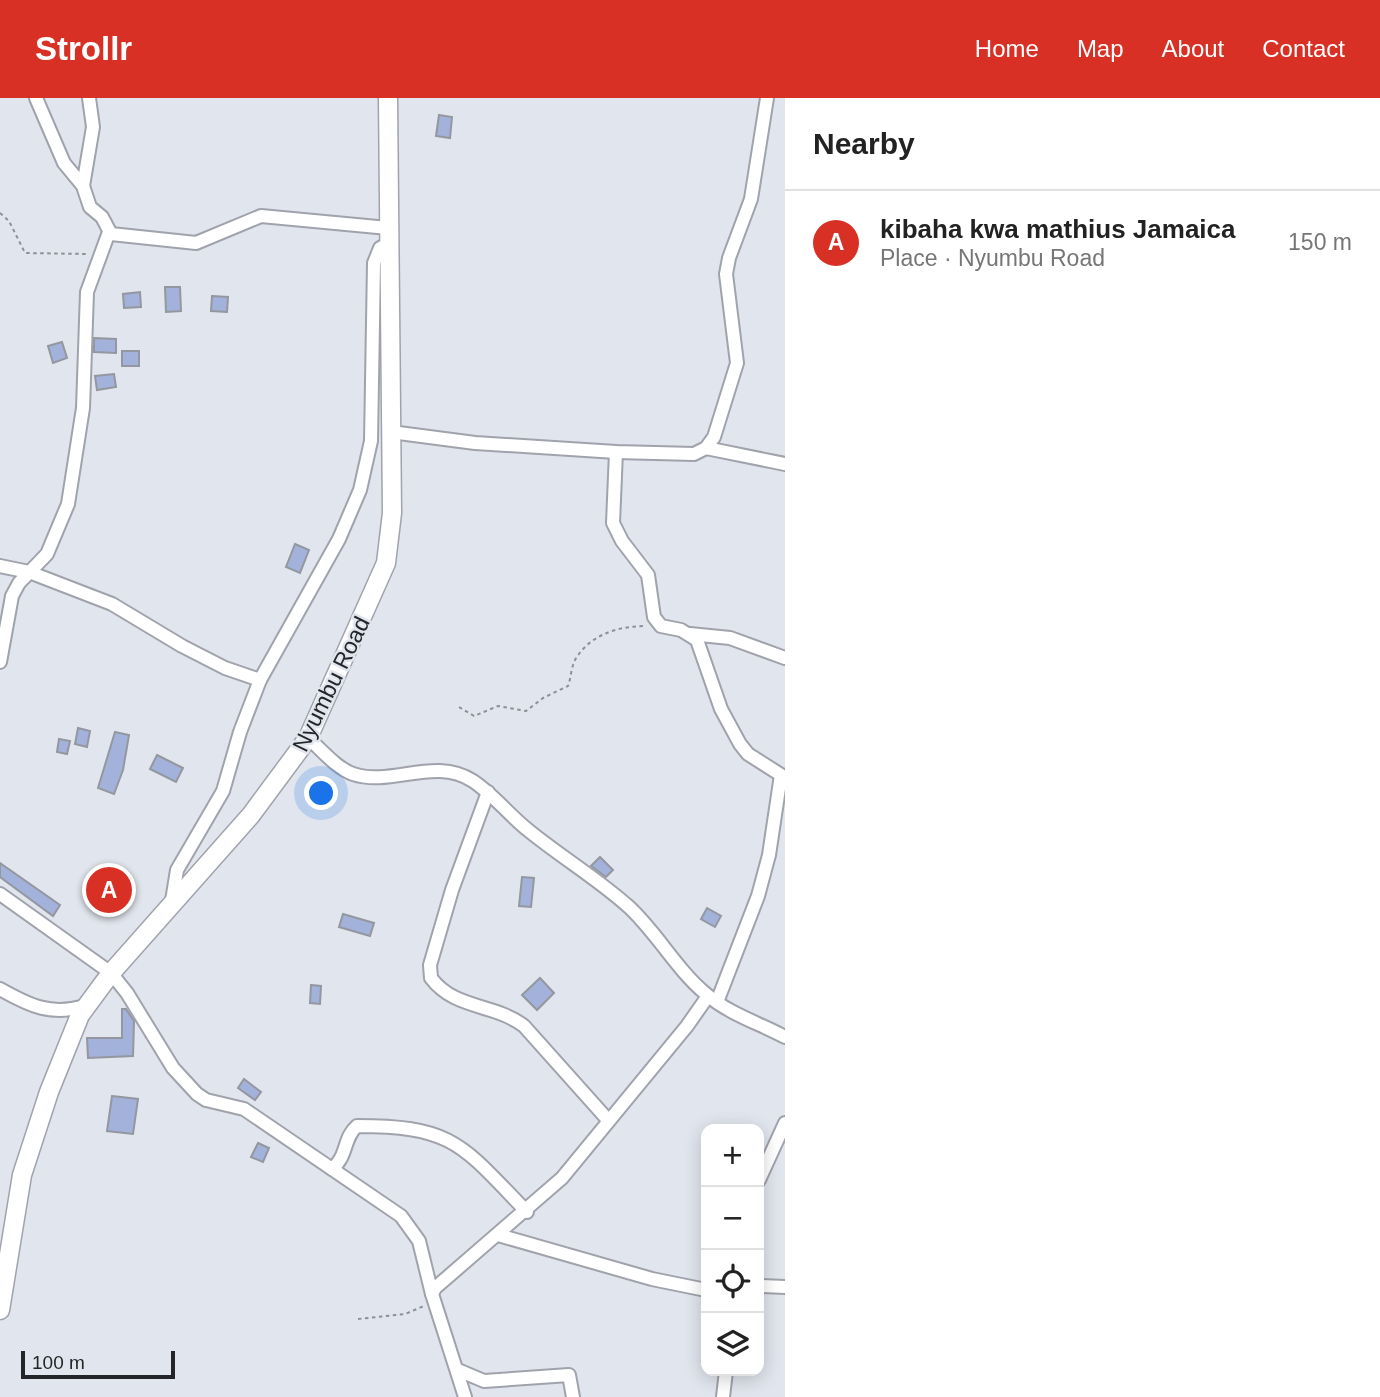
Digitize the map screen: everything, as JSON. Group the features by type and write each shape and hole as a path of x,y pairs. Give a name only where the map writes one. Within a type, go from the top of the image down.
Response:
{"street":[{"path":"36,98 64,163 83,186 90,207 102,217 109,232"},
{"path":"83,186 93,127 89,98"},
{"name":"Nyumbu Road","path":"0,1310 22,1175 49,1091 85,1006 251,815 308,738 386,563 392,513 387,98"},
{"path":"391,432 475,443 616,452 694,454 706,448 714,437 737,363 738,350 726,294 726,274 729,258 751,200 767,98"},
{"path":"109,232 196,243 242,222 276,215 389,236 374,263 371,441 360,490 339,539 260,680 240,732 223,791 177,870 172,886 171,907"},
{"path":"0,662 12,596 29,572 47,554 68,504 83,408 87,292 98,254 109,232"},
{"path":"706,448 785,464"},
{"path":"616,452 613,523 622,541 648,575 654,617 661,626 690,634 730,638 785,657"},
{"path":"0,566 29,572 112,604 182,646 225,668 260,680"},
{"path":"433,1297 440,1282 527,1212 562,1178 712,999 766,866 783,775 748,754 740,744 712,687 703,651 690,634"},
{"path":"308,738 340,767 353,774 369,777 419,771 453,772 470,779 488,792 524,828 628,907 650,929 668,956 712,999 785,1037"},
{"path":"488,792 452,890 430,965 431,978 453,1000 511,1016 524,1026 608,1120"},
{"path":"0,894 111,974 127,993 173,1068 197,1094 206,1100 244,1109 410,1224 419,1241 433,1297 465,1397"},
{"path":"0,989 43,1010 56,1012 85,1006"},
{"path":"764,1169 785,1123"},
{"path":"332,1169 345,1156 349,1132 357,1126 397,1126 432,1132 451,1140 470,1154 527,1212"},
{"path":"498,1235 652,1279 701,1289"},
{"path":"764,1286 785,1287"},
{"path":"458,1370 484,1381 569,1375 573,1397"},
{"path":"723,1397 725,1376"}],"path":[{"path":"0,213 9,221 25,253 98,254"},
{"path":"458,707 474,716 498,706 526,712 543,698 568,686 574,661 597,638 620,627 661,626"},
{"path":"358,1319 405,1314 433,1297"}],"building":[{"path":"439,115 452,117 450,138 436,136"},
{"path":"165,287 180,287 181,311 166,312"},
{"path":"140,292 141,307 124,308 123,294"},
{"path":"212,296 228,297 227,312 211,311"},
{"path":"94,338 116,339 116,353 94,352"},
{"path":"62,342 67,358 53,363 48,346"},
{"path":"122,351 139,351 139,366 122,366"},
{"path":"114,374 116,387 97,390 95,376"},
{"path":"295,544 309,550 300,573 286,567"},
{"path":"78,728 90,731 87,747 75,744"},
{"path":"115,732 129,735 123,770 114,794 98,788"},
{"path":"59,739 70,741 67,754 57,752"},
{"path":"157,755 183,768 176,782 150,769"},
{"path":"600,857 613,870 606,877 591,866"},
{"path":"0,863 60,905 53,916 0,877"},
{"path":"522,877 534,878 531,907 519,906"},
{"path":"707,908 721,916 715,927 701,919"},
{"path":"343,914 374,923 370,936 339,927"},
{"path":"540,978 554,993 537,1010 522,995"},
{"path":"311,985 321,986 320,1004 310,1003"},
{"path":"122,1009 126,1009 134,1021 133,1056 88,1058 87,1038 122,1038"},
{"path":"244,1079 261,1092 255,1100 238,1088"},
{"path":"112,1096 138,1099 133,1134 107,1131"},
{"path":"258,1143 269,1148 263,1162 251,1157"}],"place":[{"name":"kibaha kwa mathius Jamaica","path":"109,890"}]}
